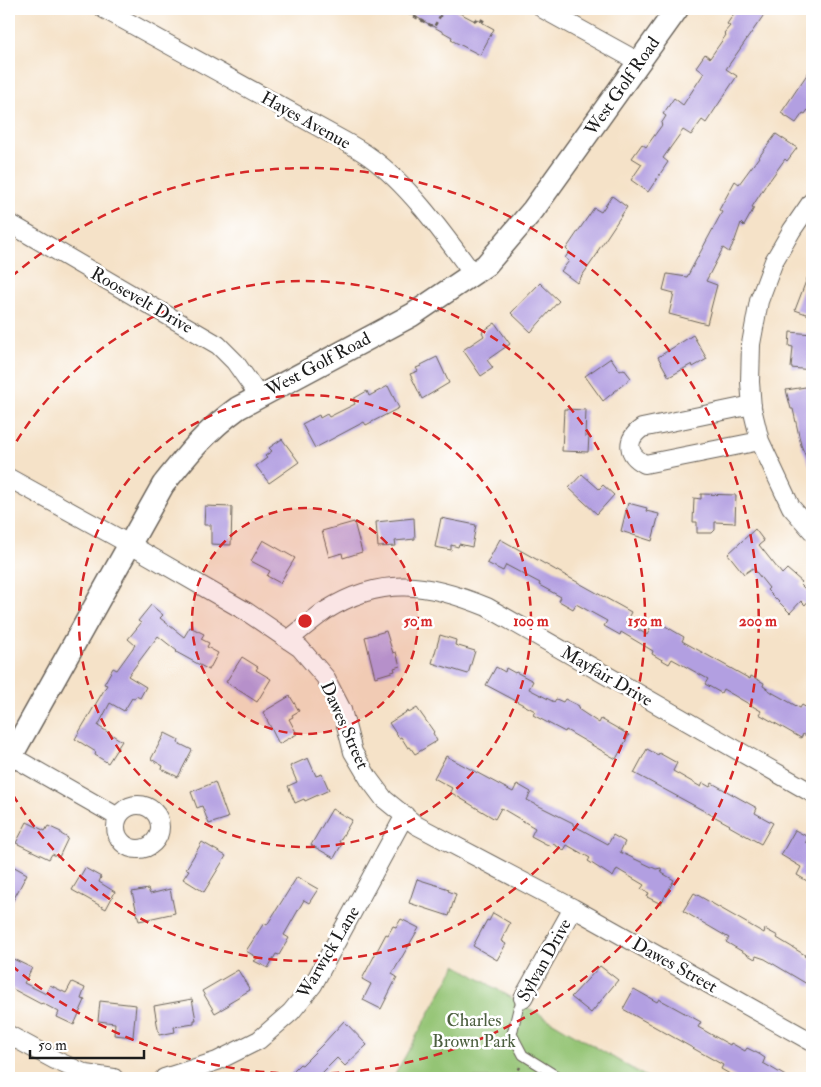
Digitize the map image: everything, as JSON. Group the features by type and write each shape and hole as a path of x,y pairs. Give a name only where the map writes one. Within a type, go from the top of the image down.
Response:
{"street":[{"name":"Hayes Avenue","path":"104,9 370,157 390,174 423,209 473,274"},
{"path":"543,9 639,62"},
{"name":"West Golf Road","path":"10,758 163,485 196,444 217,423 238,408 412,315 486,265 534,210 677,9"},
{"path":"812,201 774,261 759,300 751,344 750,382 752,405 760,441 791,507 812,531"},
{"name":"Roosevelt Drive","path":"9,223 218,345 235,362 259,396"},
{"path":"752,405 642,428 633,434 630,450 637,460 645,464 760,441"},
{"name":"Dawes Street","path":"9,478 247,612 300,648 325,677 342,710 353,752 369,779 384,799 416,824 572,908 812,1042"},
{"name":"Mayfair Drive","path":"288,640 323,612 346,599 371,590 400,586 427,588 456,594 487,607 812,793"},
{"path":"10,758 118,817"},
{"name":"Warwick Lane","path":"171,1077 215,1071 259,1040 291,1012 313,984 405,815"},
{"name":"Sylvan Drive","path":"523,998 572,908"},
{"path":"9,1035 55,1060 86,1074 114,1078"}],"lane":[{"name":"Sylvan Drive","path":"523,998 518,1009 512,1034 523,1055 560,1078"}],"path":[{"path":"400,9 434,27 444,9"},
{"path":"474,21 478,18 487,23"},
{"path":"506,1078 517,1073 526,1057"}],"green space":[{"name":"Charles Brown Park","path":"456,965 648,1078 393,1078"}],"building":[{"path":"402,9 452,9 494,29 480,55 451,40 452,37"},
{"path":"737,9 768,9 726,69 737,76 706,123 702,120 691,135 683,130 663,158 668,162 648,192 631,180 642,164 632,158 642,144 646,147 662,125 666,116 663,114 674,98 683,105 704,73 696,67 705,54 710,58 726,35 724,33 730,26 727,24"},
{"path":"812,67 812,104 796,123 781,113"},
{"path":"776,134 797,148 787,161 785,159 769,180 752,207 754,208 744,226 741,223 729,252 723,248 706,281 717,285 707,324 669,314 674,293 663,290 667,274 687,277 722,212 719,210 735,181 739,184"},
{"path":"612,196 627,207 577,283 561,271 569,261 565,258 569,252 566,249 594,208 601,212"},
{"path":"812,269 812,316 795,310"},
{"path":"540,283 559,301 531,332 511,313"},
{"path":"495,323 510,344 487,360 493,368 481,376 463,350 484,336 482,332"},
{"path":"790,332 812,334 812,370 791,368 793,347 789,346"},
{"path":"693,335 707,359 693,367 692,364 669,377 658,357"},
{"path":"437,357 449,383 422,399 410,374 418,371 416,368"},
{"path":"611,358 620,371 624,369 631,378 603,401 585,376"},
{"path":"388,386 399,408 366,425 364,422 315,448 302,424 319,415 320,418 327,414 329,417 355,404 353,399 367,391 369,396"},
{"path":"812,386 812,471 801,445 793,409 791,409 786,390"},
{"path":"564,409 586,410 585,436 589,436 588,452 562,451"},
{"path":"282,439 299,462 269,483 256,466 267,458 265,456 272,451 269,448"},
{"path":"582,474 599,489 603,485 614,495 597,514 569,488"},
{"path":"701,494 736,495 735,523 715,522 715,530 712,533 697,533 697,522 693,522 694,498 701,499"},
{"path":"628,503 647,508 646,511 659,514 652,541 621,531"},
{"path":"205,506 232,507 231,545 211,544 211,525 204,525"},
{"path":"414,518 415,539 395,541 396,546 378,547 376,522"},
{"path":"441,518 476,525 472,547 459,544 458,547 451,545 451,550 435,547"},
{"path":"354,522 362,552 343,558 342,553 329,557 322,531"},
{"path":"755,529 764,541 759,545 782,574 787,569 802,582 800,584 812,596 805,605 801,601 790,613 767,590 769,588 753,568 744,574 728,554"},
{"path":"500,539 631,612 626,622 647,635 655,620 684,637 682,641 750,679 751,676 764,683 763,686 773,693 800,708 802,705 812,711 812,739 803,734 801,738 759,714 761,711 723,689 721,693 705,684 708,679 672,659 669,664 652,654 653,651 621,632 620,635 604,626 607,621 576,604 573,609 559,601 561,597 539,585 540,583 506,565 503,571 487,563"},
{"path":"263,540 295,558 280,583 267,576 270,571 251,561"},
{"path":"151,605 163,615 160,618 184,637 190,627 204,634 201,639 209,643 207,647 218,653 209,670 176,652 158,636 128,676 146,687 140,698 136,696 134,699 132,698 124,711 110,703 98,726 122,741 108,763 95,755 96,752 75,739 107,685 104,684 113,668 117,670 135,645 128,639 141,623 138,621"},
{"path":"386,631 393,653 396,652 400,666 394,668 395,671 375,677 365,637"},
{"path":"440,635 456,640 455,645 475,651 468,674 432,663"},
{"path":"242,657 258,667 256,670 271,679 257,702 226,682"},
{"path":"496,667 505,672 506,668 533,681 529,689 554,702 556,699 563,702 565,699 579,706 578,709 599,723 601,719 629,735 616,759 566,730 565,732 533,715 535,711 486,685"},
{"path":"290,696 299,711 289,719 297,734 279,744 263,712"},
{"path":"417,708 434,732 437,741 415,754 410,747 408,748 401,737 399,738 389,723 408,711 409,713"},
{"path":"165,733 179,740 178,743 192,750 178,777 162,769 163,766 151,759"},
{"path":"647,749 677,763 673,771 701,787 703,783 710,787 712,783 757,808 755,813 773,823 761,844 634,773"},
{"path":"446,756 513,792 517,784 531,792 527,800 573,823 573,825 608,844 613,835 625,842 620,852 656,869 661,868 662,873 674,880 661,904 647,897 649,893 641,889 644,885 617,869 613,877 588,861 590,858 567,845 564,850 553,844 551,846 546,844 531,836 535,828 501,808 495,819 450,792 452,788 434,778"},
{"path":"308,758 316,776 322,774 329,790 305,801 304,799 295,803 288,786 297,782 290,766"},
{"path":"215,782 228,818 209,824 202,806 197,808 191,792"},
{"path":"332,809 352,820 339,842 342,844 334,858 311,845"},
{"path":"27,822 45,831 48,826 61,832 61,834 68,838 59,857 52,854 49,859 16,843"},
{"path":"795,830 808,837 806,842 812,845 812,873 807,881 797,875 801,867 781,855"},
{"path":"202,842 226,856 204,892 183,879 189,870 186,869"},
{"path":"9,864 27,874 9,908"},
{"path":"85,868 101,877 99,882 115,892 106,909 72,890"},
{"path":"297,877 318,889 309,903 304,900 284,935 289,938 279,955 276,954 268,968 254,961 258,958 246,951 264,923 267,925"},
{"path":"417,879 449,889 448,891 456,894 449,916 409,903"},
{"path":"148,889 150,894 170,889 175,913 139,921 132,892"},
{"path":"694,893 764,933 765,929 778,936 777,938 805,955 812,961 812,987 765,959 756,956 755,959 726,942 729,938 683,911"},
{"path":"493,913 510,923 501,941 506,944 497,960 473,946 487,920 489,921"},
{"path":"401,919 419,928 392,974 397,977 381,1009 363,1000 371,984 362,979 386,934 388,935 393,926 396,927"},
{"path":"9,957 32,968 24,983 46,994 50,985 66,993 72,982 85,988 81,999 85,1000 74,1025 57,1017 59,1012 9,987"},
{"path":"600,966 618,980 591,1013 571,997"},
{"path":"238,970 250,990 215,1013 202,991"},
{"path":"634,989 657,1002 659,999 701,1022 698,1027 730,1045 731,1043 745,1051 747,1048 759,1054 765,1058 763,1063 789,1078 737,1078 721,1069 723,1065 623,1009"},
{"path":"192,999 196,1020 194,1020 194,1024 174,1027 175,1032 159,1035 154,1006"},
{"path":"100,1001 136,1005 133,1037 114,1035 115,1023 98,1021"},
{"path":"344,1021 367,1045 345,1066 337,1058 317,1078 286,1078 300,1064 302,1065"}]}
